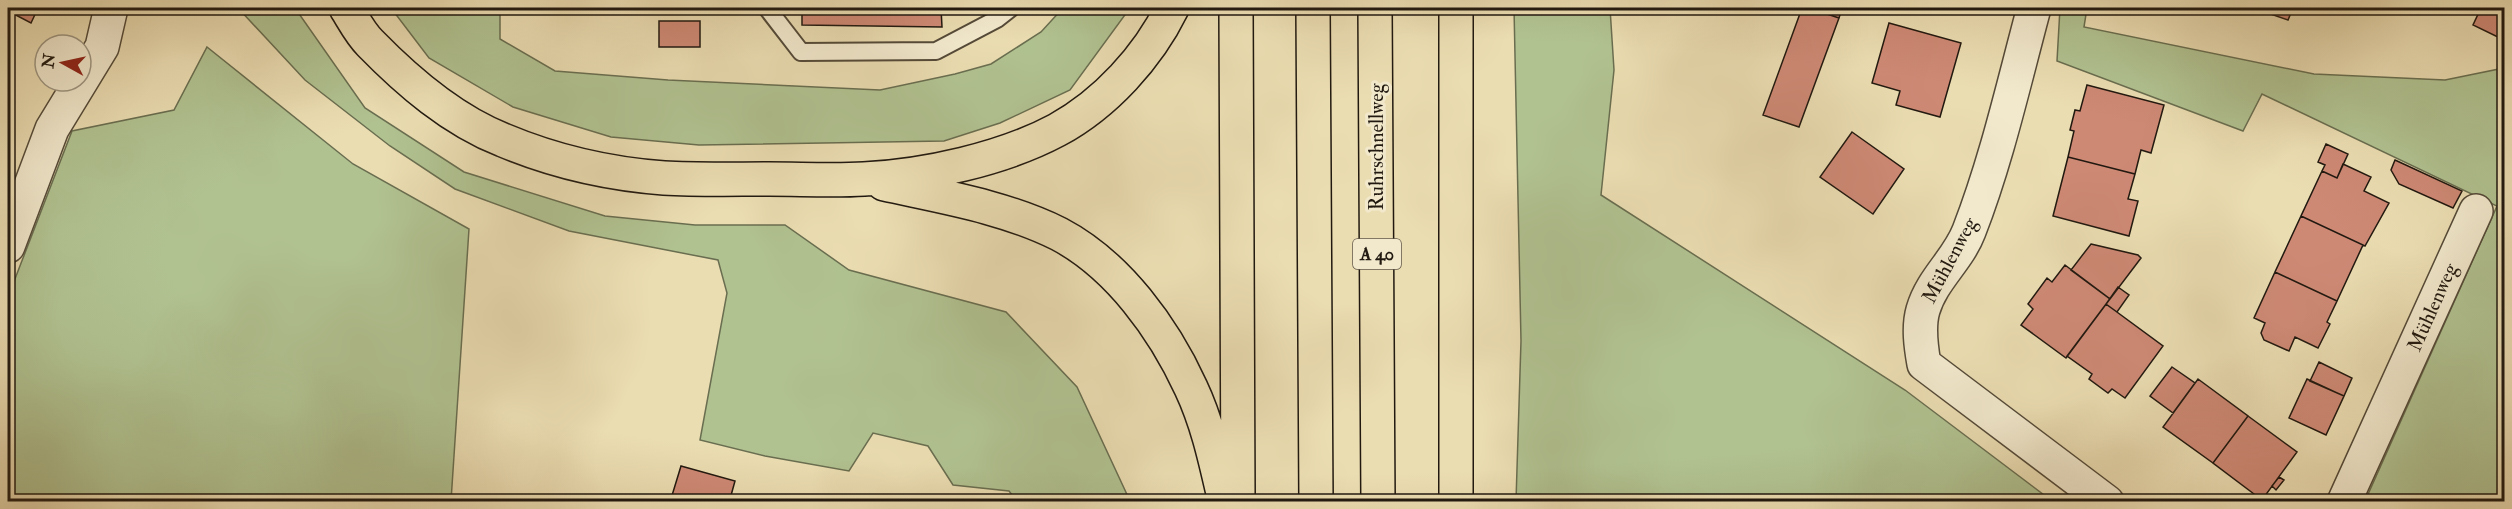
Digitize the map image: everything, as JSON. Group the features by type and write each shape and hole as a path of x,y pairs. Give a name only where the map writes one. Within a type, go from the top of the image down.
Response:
{"highway":[{"path":"345,8 368,41 439,106 502,140 579,165 664,178 865,179 934,170 976,160 1019,147 1057,130 1082,114 1144,55 1172,8"},
{"path":"1236,8 1238,501"},
{"path":"1313,8 1316,501"},
{"name":"Ruhrschnellweg","path":"1375,8 1378,501"},
{"path":"1456,8 1454,373 1456,501"},
{"path":"865,179 1009,214 1060,235 1106,265 1147,310 1191,388 1213,448 1225,501"},
{"path":"1454,373 1477,501"}],"street":[{"path":"8,246 52,129 102,46 111,8"},
{"name":"Mühlenweg","path":"2034,8 1988,176 1968,234 1927,298 1922,312 1920,345 1924,364 2108,501"},
{"name":"Mühlenweg","path":"2344,501 2476,211"}],"lane":[{"path":"767,8 801,52 824,52 936,51 998,19 1011,8"}],"green space":[{"path":"238,8 295,8 365,108 464,172 605,216 695,225 785,225 849,270 1006,312 1077,387 1130,501 1017,501 1009,491 953,485 928,446 873,433 849,471 765,456 700,440 727,293 718,260 569,231 455,189 390,146 305,80"},
{"path":"391,8 500,8 500,39 555,71 668,80 880,90 991,64 1041,32 1063,8 1130,8 1070,90 1000,123 944,141 699,145 611,137 513,107 429,58"},
{"path":"1514,8 1610,8 1614,70 1601,195 1905,390 2052,501 1516,501 1521,341"},
{"path":"2060,8 2087,8 2084,27 2314,74 2445,80 2504,68 2504,501 2365,501 2497,206 2262,94 2243,131 2057,61"},
{"path":"207,47 353,164 469,229 451,501 8,501 8,297 72,131 174,110"}],"building":[{"path":"8,8 38,8 31,23 8,11"},
{"path":"802,8 941,8 942,27 802,25"},
{"path":"1802,8 1809,8 1839,18 1799,127 1763,115"},
{"path":"1809,8 1842,8 1839,18"},
{"path":"2253,8 2293,8 2288,20"},
{"path":"2481,8 2504,8 2504,40 2473,25"},
{"path":"659,21 700,21 700,47 659,47"},
{"path":"1889,23 1961,43 1940,117 1896,105 1900,91 1872,83"},
{"path":"2087,85 2164,105 2151,153 2141,150 2135,174 2068,157 2074,131 2070,130 2075,110 2080,111"},
{"path":"1852,132 1904,169 1873,214 1820,177"},
{"path":"2326,144 2348,154 2337,178 2322,171 2325,165 2318,162"},
{"path":"2068,157 2135,174 2128,199 2138,201 2129,236 2053,216"},
{"path":"2395,160 2462,191 2453,208 2399,184 2391,170"},
{"path":"2343,164 2371,177 2364,191 2389,203 2365,246 2301,216 2322,171 2337,178"},
{"path":"2301,216 2363,245 2337,301 2275,272"},
{"path":"2091,244 2138,255 2141,258 2110,299 2071,270"},
{"path":"2065,265 2110,299 2066,358 2021,325 2033,309 2028,304 2047,278 2052,282"},
{"path":"2275,272 2337,301 2327,322 2330,324 2318,348 2295,337 2289,351 2264,340 2261,333 2265,323 2254,318"},
{"path":"2118,287 2129,295 2117,312 2106,304"},
{"path":"2106,304 2163,346 2125,398 2112,389 2108,393 2089,379 2092,374 2067,356"},
{"path":"2319,362 2352,378 2344,396 2310,381"},
{"path":"2172,367 2195,383 2173,413 2150,396"},
{"path":"2198,379 2248,416 2213,463 2163,427"},
{"path":"2307,379 2344,396 2326,435 2289,418"},
{"path":"2248,416 2297,452 2262,500 2213,463"},
{"path":"681,466 735,481 730,499 739,502 670,502"},
{"path":"2279,477 2284,480 2276,490 2272,486"}]}
